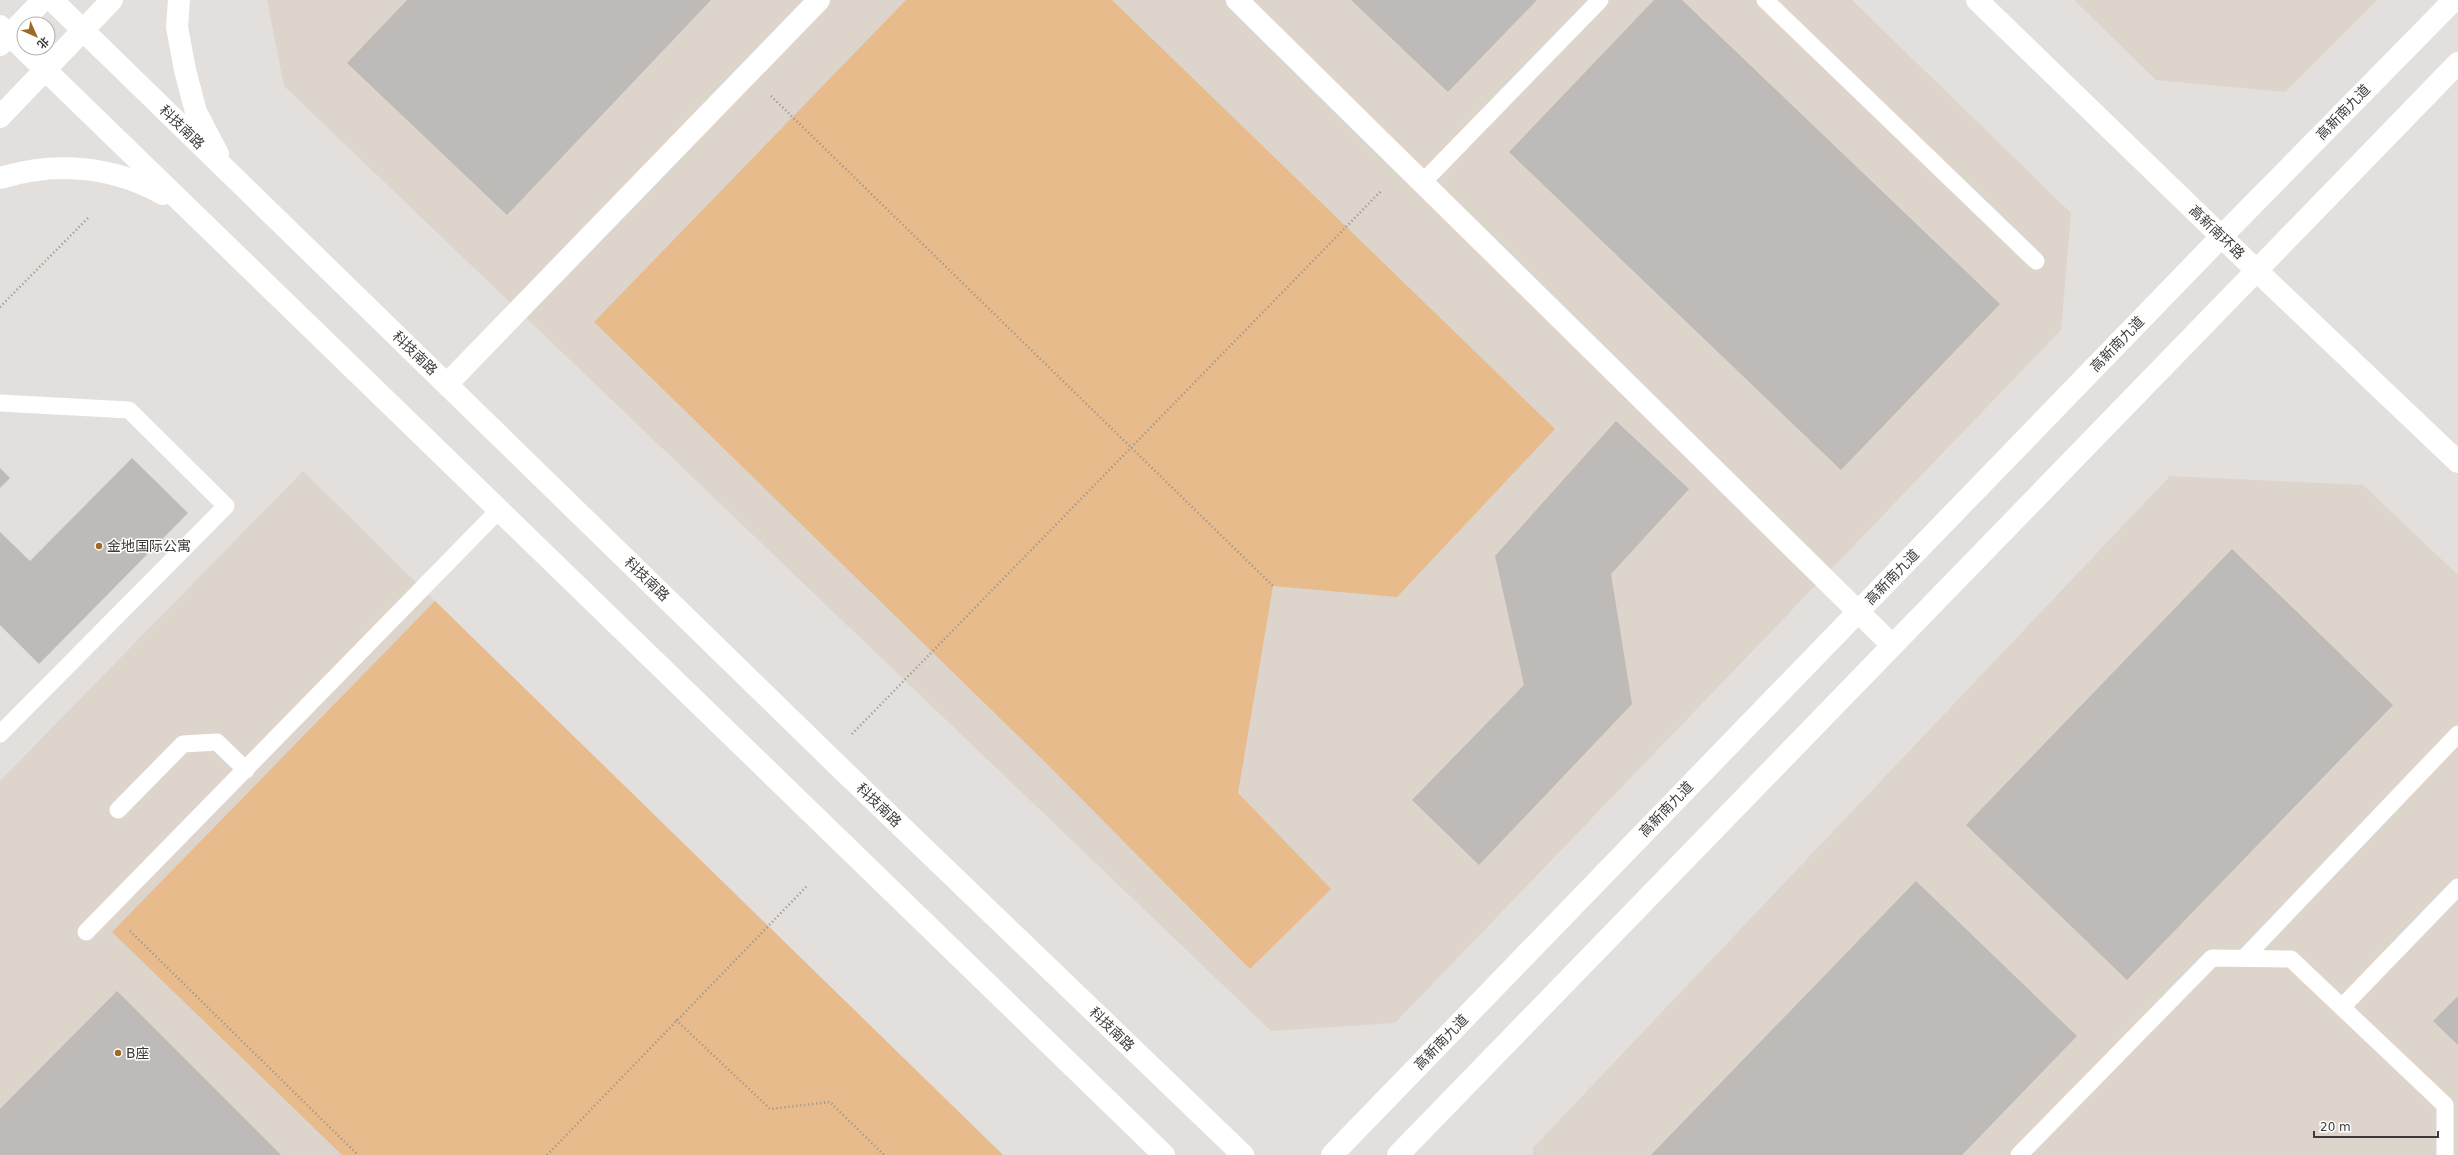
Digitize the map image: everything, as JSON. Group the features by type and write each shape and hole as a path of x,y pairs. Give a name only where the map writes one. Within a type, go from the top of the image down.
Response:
{"street":[{"path":"43,0 3,36 45,70 1164,1155"},
{"name":"科技南路","path":"52,0 828,756 1243,1155"},
{"path":"0,117 112,0"},
{"path":"179,0 177,27 196,112 227,171"},
{"path":"447,384 819,0"},
{"path":"1237,0 1892,645"},
{"name":"高新南环路","path":"1977,0 2256,270 2458,462"},
{"name":"高新南九道","path":"1332,1155 2221,236 2454,0"},
{"path":"1398,1155 2458,63"},
{"path":"0,178 47,169 92,169 139,181 188,209"}],"lane":[{"path":"1423,182 1600,0"},
{"path":"1765,0 2036,261"},
{"path":"0,402 129,410 226,506 0,734"},
{"path":"86,932 499,510"},
{"path":"2244,958 2458,734"},
{"path":"118,810 183,744 217,742 246,770"},
{"path":"2342,1007 2458,886"},
{"path":"2019,1155 2212,958 2291,959 2445,1105 2445,1155"}],"path":[{"path":"748,73 1273,586"},
{"path":"828,756 1406,166"},
{"path":"0,307 89,217"},
{"path":"547,1155 807,886"},
{"path":"109,910 358,1155"},
{"path":"676,1020 770,1109 830,1102 884,1155"}],"shaded area":[{"path":"267,0 1852,0 2071,213 2061,330 1395,1023 1271,1031 284,86"},
{"path":"906,0 1112,0 1555,429 1397,597 1273,586 1238,793 1331,889 1250,969 1046,763 594,322"},
{"path":"2074,0 2377,0 2285,92 2156,80"},
{"path":"303,471 1003,1155 0,1155 0,781"},
{"path":"2170,476 2363,485 2458,575 2458,1155 1533,1155 1533,1148"},
{"path":"435,601 1003,1155 342,1155 112,932"}],"building":[{"path":"407,0 711,0 507,215 347,63"},
{"path":"1351,0 1537,0 1448,92"},
{"path":"1654,0 1682,0 2000,304 1841,470 1509,152"},
{"path":"1616,421 1689,489 1611,574 1632,704 1479,865 1412,800 1524,685 1495,556"},
{"name":"金地国际公寓","path":"132,458 188,513 39,664 0,625 0,532 30,561"},
{"path":"0,468 10,478 0,488"},
{"path":"2232,549 2393,705 2127,980 1966,825"},
{"path":"1916,881 2077,1036 1962,1155 1651,1155"},
{"name":"B座","path":"117,991 281,1155 0,1155 0,1109"},
{"path":"2458,996 2458,1045 2433,1021"}],"place":[{"name":"金地国际公寓","path":"99,546"},
{"name":"B座","path":"118,1053"}]}
